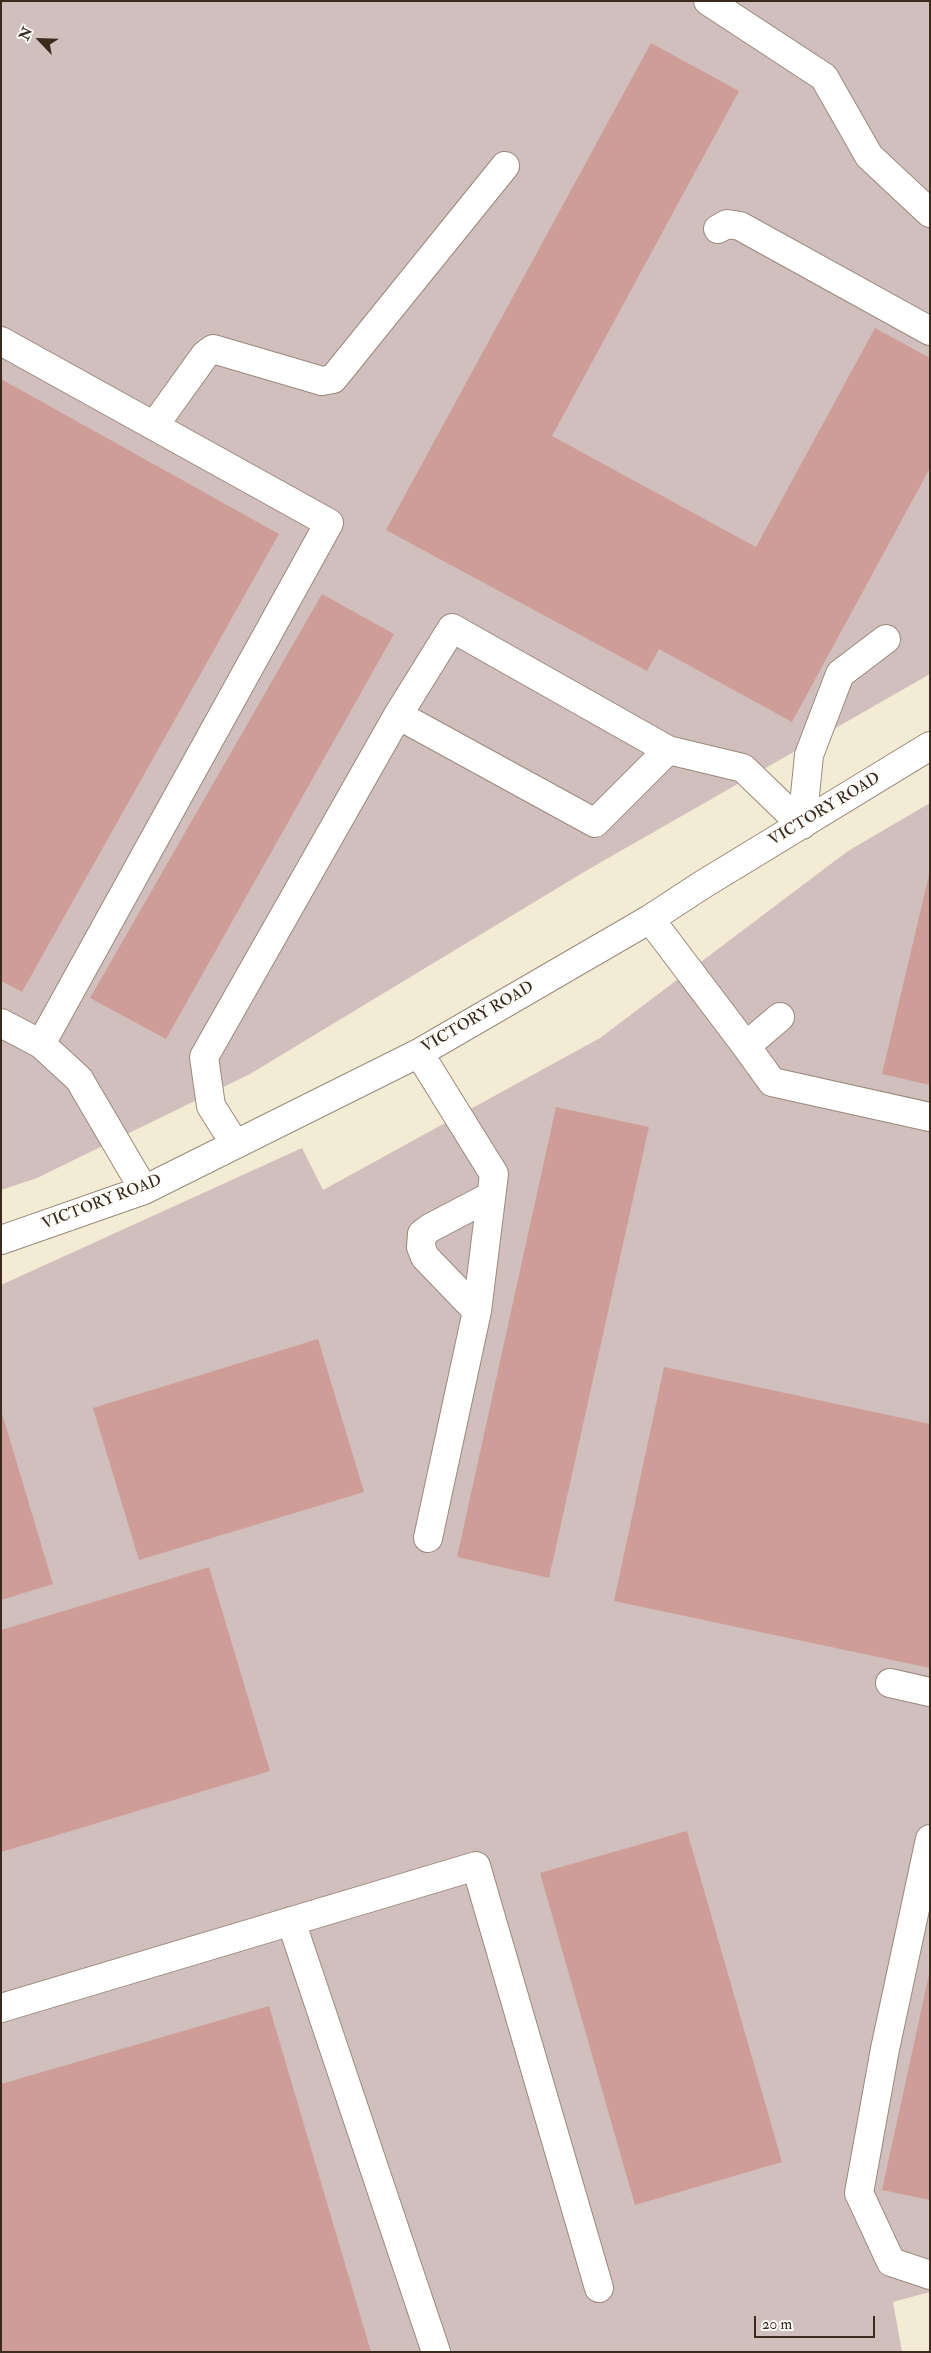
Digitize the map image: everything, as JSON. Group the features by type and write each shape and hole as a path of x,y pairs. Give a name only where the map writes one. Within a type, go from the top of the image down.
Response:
{"street":[{"path":"708,1 824,77 869,156 930,213"},
{"path":"154,426 205,355 213,350 322,381 333,379 505,166"},
{"path":"718,228 727,224 740,226 930,331"},
{"path":"1,341 329,523 41,1044"},
{"path":"235,1144 211,1106 204,1057 398,715 452,628 668,750 743,768 802,824"},
{"path":"802,824 809,754 840,674 886,639"},
{"path":"398,715 595,823 668,750"},
{"name":"VICTORY ROAD","path":"1,1240 144,1190 419,1053 650,919 702,884 930,746"},
{"path":"650,919 772,1082 930,1117"},
{"path":"746,1046 780,1018"},
{"path":"1,1023 41,1044 78,1079 144,1190"},
{"path":"419,1053 494,1174 477,1311 428,1538"},
{"path":"477,1311 425,1257 420,1247 422,1234 430,1228 491,1196"},
{"path":"890,1683 930,1692"},
{"path":"930,1839 885,2049 859,2193 891,2262 930,2275"},
{"path":"1,2008 476,1866 599,2288"},
{"path":"291,1921 436,2352"}],"shaded area":[{"path":"1,1 930,1 930,674 589,869 250,1074 37,1178 1,1190"},
{"path":"930,803 930,2292 893,2302 902,2352 1,2352 1,1285 302,1148 323,1190 600,1038 848,851"}],"building":[{"path":"651,43 739,91 552,436 756,547 875,328 930,358 930,468 792,722 659,649 647,671 386,530"},
{"path":"1,379 279,534 22,992 1,981"},
{"path":"322,594 394,634 166,1039 90,998"},
{"path":"930,875 930,1085 882,1074"},
{"path":"556,1107 649,1127 549,1578 457,1557"},
{"path":"318,1339 364,1492 139,1560 93,1408"},
{"path":"664,1367 930,1424 930,1668 614,1601"},
{"path":"1,1410 53,1584 1,1600"},
{"path":"209,1567 270,1771 1,1852 1,1630"},
{"path":"687,1831 782,2162 635,2205 540,1873"},
{"path":"930,1970 930,2200 882,2190"},
{"path":"269,2006 371,2352 1,2352 1,2084"}]}
